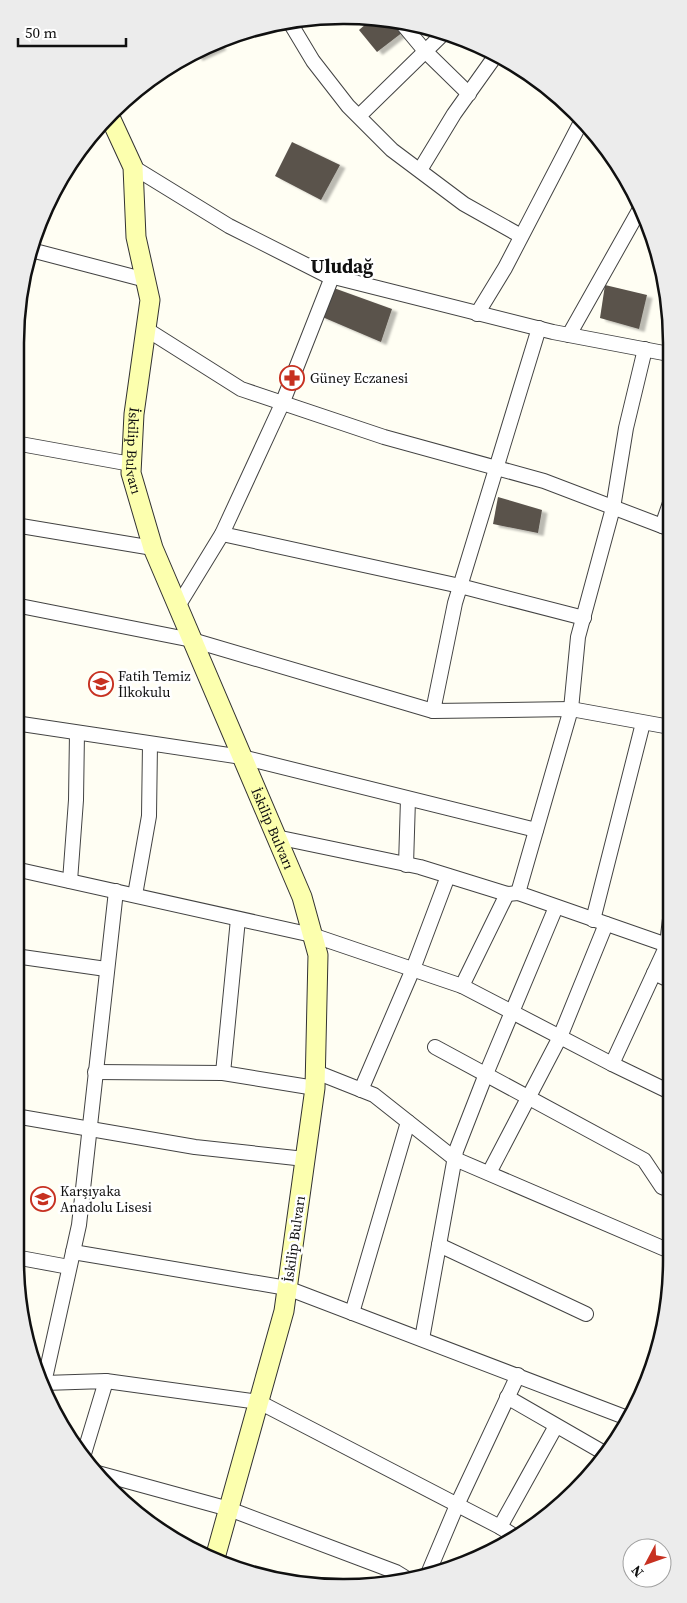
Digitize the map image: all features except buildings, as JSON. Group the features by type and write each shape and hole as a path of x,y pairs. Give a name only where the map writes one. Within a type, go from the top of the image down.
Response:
{"main road":[{"name":"İskilip Bulvarı","path":"112,122 133,166 136,237 150,300 134,414 131,473 153,548 302,897 318,955 315,1080 284,1311 216,1553"}],"street":[{"path":"293,28 313,61 359,116 392,150 464,204 521,236"},
{"path":"408,30 425,51 469,94"},
{"path":"359,116 438,39"},
{"path":"420,170 492,61"},
{"path":"477,314 521,236 578,127"},
{"path":"133,166 229,226 332,277 477,314 569,335 663,353"},
{"path":"569,335 636,215"},
{"path":"38,252 146,280"},
{"path":"178,606 222,534 282,404 332,277"},
{"path":"433,711 460,586 539,328"},
{"path":"146,329 241,389 384,437 544,481 663,527"},
{"path":"462,986 513,894 536,830 571,709 578,637 613,508 626,428 645,350"},
{"path":"24,445 131,464"},
{"path":"24,526 153,548"},
{"path":"222,534 460,586 584,618"},
{"path":"24,607 192,640 433,711 571,709 663,727"},
{"path":"593,920 643,723"},
{"path":"24,725 242,757 536,830"},
{"path":"70,881 76,800 77,733"},
{"path":"135,895 149,816 150,744"},
{"path":"406,865 408,799"},
{"path":"276,836 406,865 513,894 663,944"},
{"path":"24,871 312,935 413,969 462,986 663,1089"},
{"path":"362,1090 413,969 448,876"},
{"path":"45,1372 79,1225 116,891"},
{"path":"422,1339 455,1158 486,1074 556,907"},
{"path":"223,1072 238,919"},
{"path":"489,1173 560,1037 606,924"},
{"path":"24,957 106,969"},
{"path":"612,1064 663,957"},
{"path":"654,973 663,977"},
{"path":"435,1047 644,1160 663,1187"},
{"path":"95,1072 223,1072 315,1080 362,1090 374,1096 455,1158 663,1248"},
{"path":"24,1117 195,1147 305,1159"},
{"path":"352,1313 408,1122"},
{"path":"439,1245 586,1314"},
{"path":"73,1252 287,1288 622,1416"},
{"path":"24,1259 69,1267"},
{"path":"431,1566 457,1505 518,1375"},
{"path":"48,1383 106,1381 259,1402 509,1532"},
{"path":"86,1448 106,1381"},
{"path":"507,1397 600,1450"},
{"path":"500,1527 556,1426"},
{"path":"108,1476 229,1510 389,1576"}],"place":[{"name":"Güney Eczanesi","path":"292,378"},
{"name":"Fatih Temiz İlkokulu","path":"101,684"},
{"name":"Karşıyaka Anadolu Lisesi","path":"43,1199"}],"district":[{"name":"Uludağ","path":"342,266"}]}
